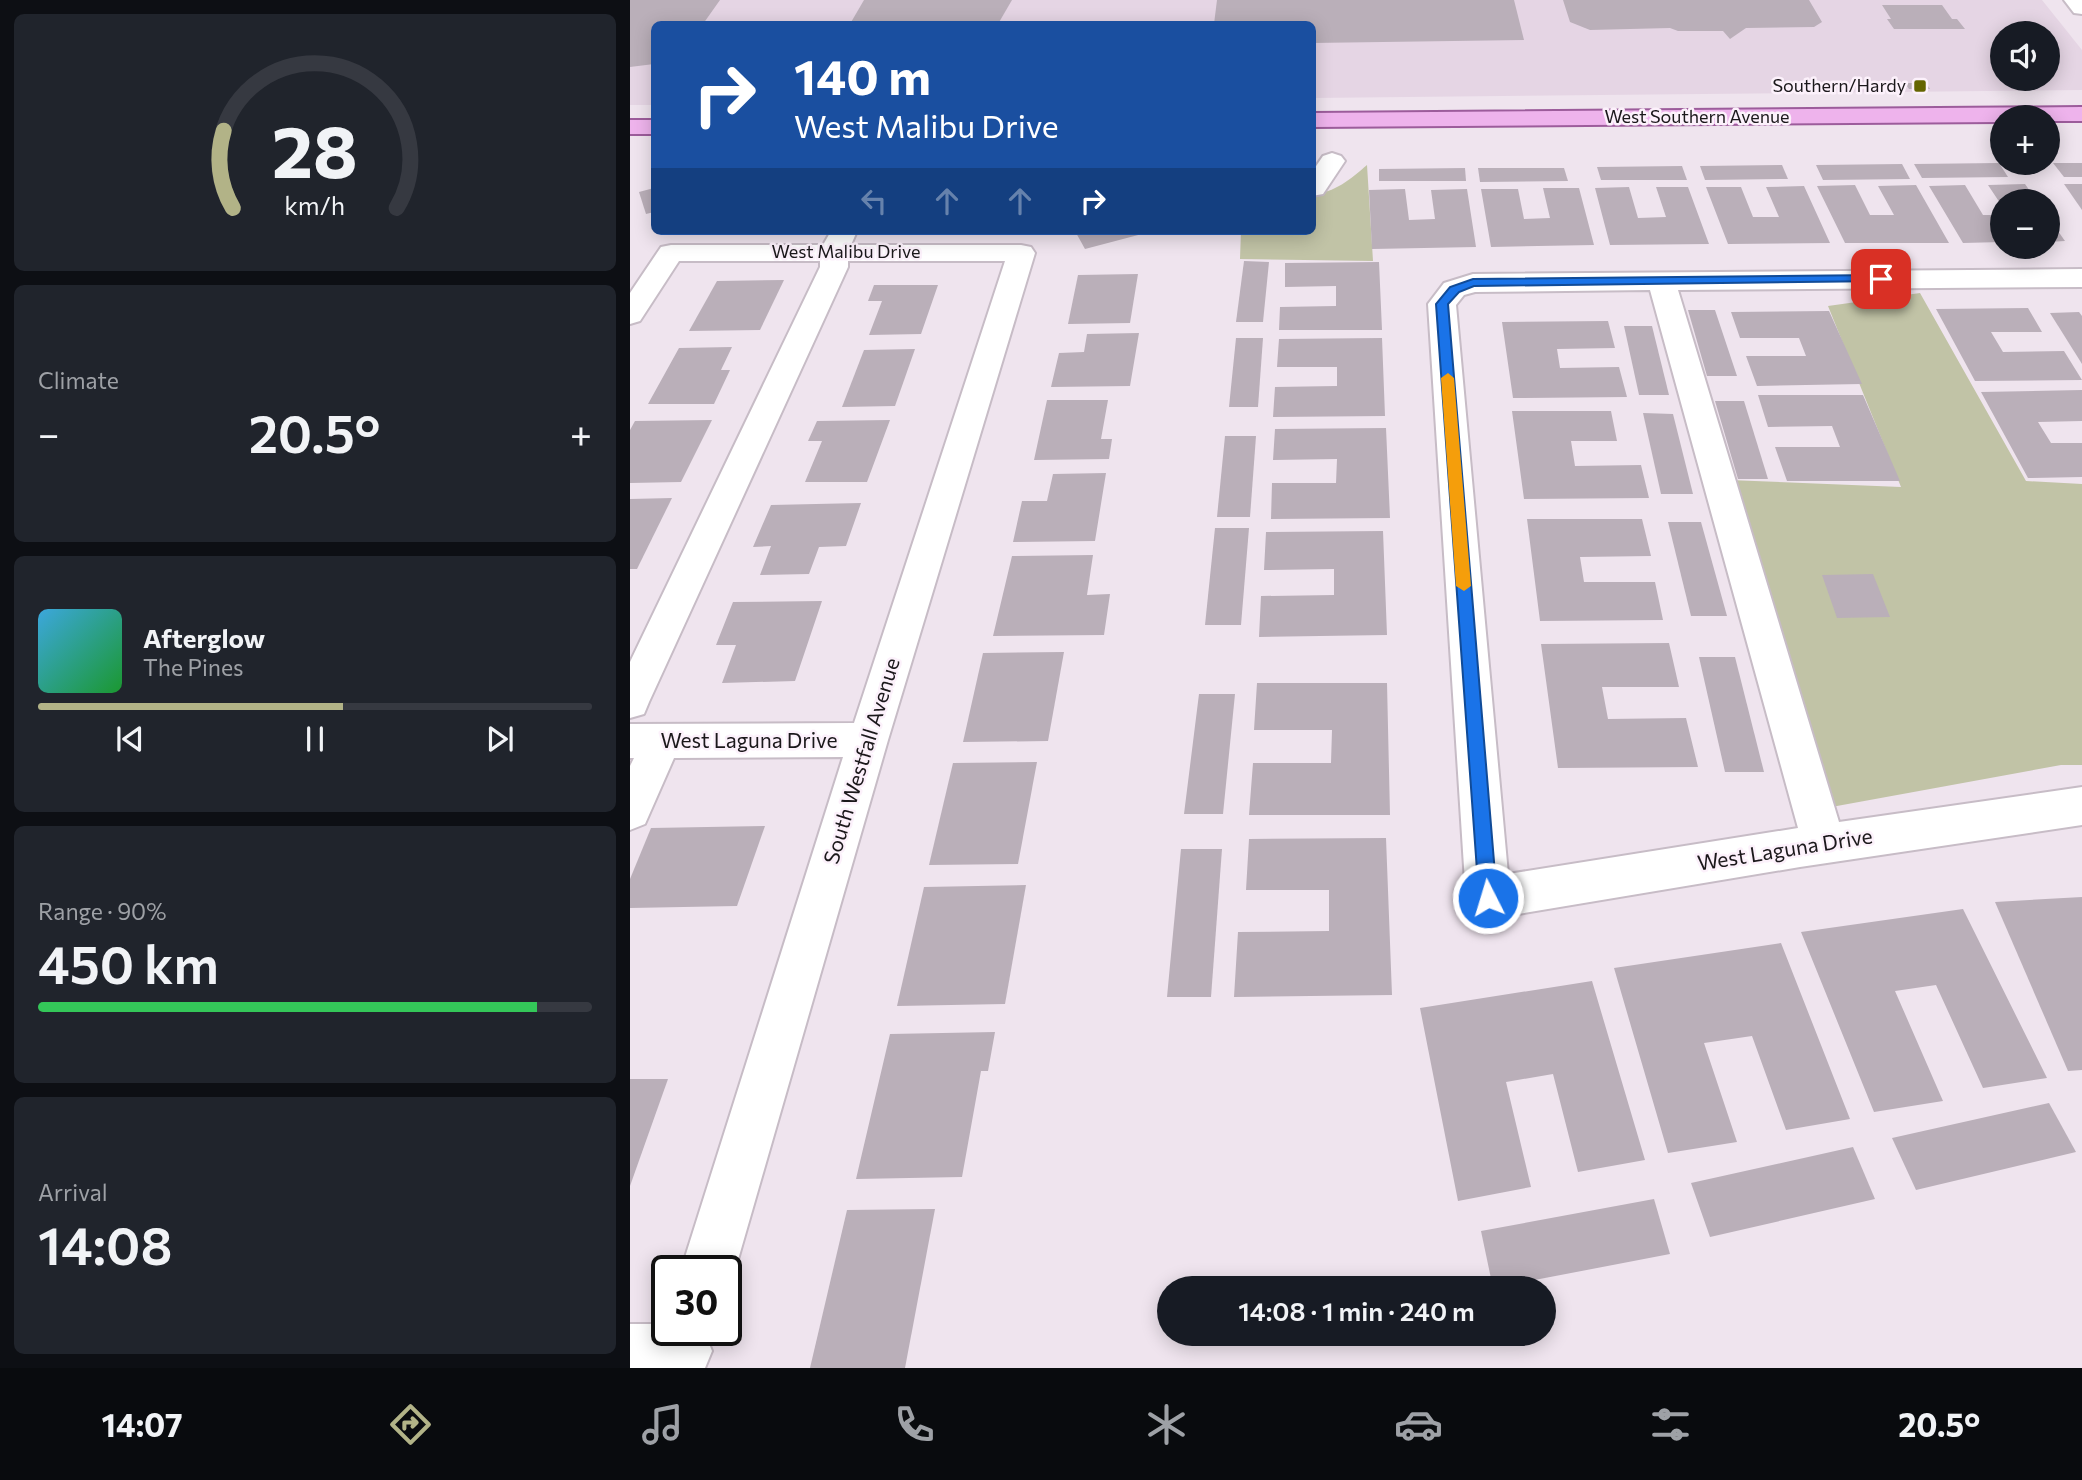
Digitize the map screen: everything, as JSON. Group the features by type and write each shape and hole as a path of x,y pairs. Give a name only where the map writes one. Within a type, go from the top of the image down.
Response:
{"main road":[{"name":"West Southern Avenue","path":"1316,120 2082,114"},
{"path":"630,127 651,127"}],"street":[{"path":"2075,0 2082,8"},
{"path":"1316,186 1332,161"},
{"path":"630,702 834,267 839,241"},
{"name":"West Malibu Drive","path":"630,315 671,253 839,241 1021,253"},
{"name":"South Westfall Avenue","path":"713,1255 868,740 1021,253"},
{"path":"1825,844 1661,280 2079,282"},
{"name":"West Laguna Drive","path":"1661,280 1473,283 1454,289 1442,304 1488,898 2082,806"},
{"name":"West Laguna Drive","path":"646,741 868,740"},
{"path":"630,811 646,741"},
{"path":"630,1352 684,1350"}],"shaded area":[{"path":"630,0 2042,0 2059,21 1990,21 1990,91 1316,98 1316,21 651,21 651,105 630,105"},
{"path":"2060,22 2082,50 2082,90 2060,90"}],"green space":[{"path":"1367,165 1373,261 1240,259 1241,235 1316,235 1316,194 1335,188"},
{"path":"1920,293 2026,481 2082,484 2082,765 2061,765 1815,810 1729,480 1901,487 1828,306"}],"building":[{"path":"630,0 720,0 705,21 651,21 651,64 630,67"},
{"path":"864,0 1012,0 1000,21 852,21"},
{"path":"1217,0 1514,0 1524,40 1316,43 1316,21 1214,21"},
{"path":"1563,0 1809,0 1822,22 1814,27 1746,28 1730,39 1723,31 1678,31 1670,28 1590,30 1570,22"},
{"path":"1882,5 1942,5 1952,19 1957,19 1965,29 1894,29"},
{"path":"1905,83 1926,83 1930,89 1909,89"},
{"path":"1990,163 1990,175 2008,177 1922,178 1914,164"},
{"path":"2060,163 2082,163 2082,177 2064,177 2060,172"},
{"path":"1902,164 1910,179 1823,180 1816,165"},
{"path":"1782,165 1788,179 1705,180 1700,166"},
{"path":"1682,166 1687,180 1601,180 1597,167"},
{"path":"1465,168 1466,181 1379,181 1379,169"},
{"path":"1478,168 1564,168 1568,181 1480,182"},
{"path":"2025,184 2029,189 1991,189 1988,185"},
{"path":"2064,184 2082,184 2082,210"},
{"path":"1855,185 1870,215 1894,215 1878,186 1916,185 1949,243 1845,243 1817,186"},
{"path":"1965,185 1983,215 1990,215 1990,242 1963,243 1929,186"},
{"path":"1804,186 1830,243 1728,244 1706,187 1741,187 1753,217 1779,217 1766,187"},
{"path":"1629,187 1638,218 1666,217 1656,187 1688,187 1709,244 1610,245 1595,188"},
{"path":"1543,188 1579,188 1594,245 1491,247 1481,189 1518,189 1524,219 1550,218"},
{"path":"651,189 651,213 646,214 639,192"},
{"path":"1405,189 1409,220 1435,219 1431,190 1467,189 1476,247 1372,249 1369,190"},
{"path":"1077,235 1138,235 1085,249"},
{"path":"1244,261 1269,262 1263,322 1236,322"},
{"path":"1379,262 1382,330 1279,330 1280,307 1336,306 1336,286 1285,287 1285,263"},
{"path":"1138,274 1130,323 1068,324 1078,275"},
{"path":"784,280 760,330 689,331 717,281"},
{"path":"874,285 938,285 921,334 869,335 882,301 868,301"},
{"path":"2028,308 2042,332 1991,332 2003,352 2064,351 2082,380 1975,381 1936,309"},
{"path":"1688,310 1715,310 1737,376 1707,376"},
{"path":"1829,311 1862,384 1757,386 1746,356 1806,356 1799,338 1740,338 1731,312"},
{"path":"2079,312 2082,316 2082,364 2050,313"},
{"path":"1608,321 1615,348 1557,349 1560,368 1619,367 1627,397 1513,398 1502,322"},
{"path":"1624,326 1652,326 1669,395 1639,395"},
{"path":"1139,333 1130,386 1051,387 1059,353 1084,352 1087,334"},
{"path":"1236,338 1263,338 1258,407 1229,407"},
{"path":"1382,338 1385,416 1273,417 1275,387 1337,386 1337,367 1277,367 1279,339"},
{"path":"732,347 721,370 730,370 714,404 648,404 679,348"},
{"path":"915,349 895,406 842,407 864,350"},
{"path":"2082,390 2082,421 2038,422 2051,443 2082,443 2082,477 2028,478 1981,392"},
{"path":"1758,395 1863,395 1900,481 1787,481 1775,447 1840,447 1832,426 1768,427"},
{"path":"1047,400 1108,400 1101,439 1112,439 1109,459 1034,460"},
{"path":"1715,401 1744,401 1768,479 1738,479"},
{"path":"1512,411 1611,411 1617,441 1571,441 1575,466 1641,465 1649,498 1524,499"},
{"path":"1643,413 1673,414 1693,494 1661,494"},
{"path":"712,420 681,482 630,483 630,430 635,421"},
{"path":"890,420 867,482 805,482 822,441 808,441 817,421"},
{"path":"1386,428 1390,518 1271,519 1272,483 1336,483 1337,459 1273,460 1275,429"},
{"path":"1225,436 1256,436 1250,517 1217,517"},
{"path":"1106,473 1095,541 1013,542 1022,501 1047,501 1053,474"},
{"path":"672,498 637,569 630,569 630,499"},
{"path":"861,503 846,546 819,547 809,574 760,575 771,546 753,547 771,505"},
{"path":"1527,519 1642,519 1651,556 1580,557 1584,582 1655,582 1663,620 1540,621"},
{"path":"1668,522 1701,522 1727,616 1691,616"},
{"path":"1215,528 1249,528 1241,625 1205,625"},
{"path":"1383,531 1387,635 1259,637 1261,596 1334,595 1334,569 1264,570 1266,532"},
{"path":"1093,555 1087,595 1110,594 1104,635 993,636 1012,556"},
{"path":"1873,574 1890,617 1837,618 1822,575"},
{"path":"822,601 795,681 722,683 736,645 716,645 733,602"},
{"path":"1669,643 1679,687 1602,687 1608,719 1686,718 1698,767 1558,768 1541,644"},
{"path":"1064,652 1048,741 963,742 983,653"},
{"path":"1699,657 1735,657 1764,772 1725,772"},
{"path":"1257,683 1387,683 1390,815 1249,815 1253,763 1331,763 1332,730 1254,730"},
{"path":"1199,694 1235,694 1223,814 1184,814"},
{"path":"1037,762 1018,864 929,865 953,763"},
{"path":"765,826 737,906 630,908 630,879 651,828"},
{"path":"1386,838 1392,995 1234,997 1238,932 1329,931 1329,890 1246,890 1249,839"},
{"path":"1181,849 1222,849 1211,997 1167,997"},
{"path":"1026,885 1005,1004 897,1006 924,887"},
{"path":"2082,897 2082,1070 2068,1071 1995,902"},
{"path":"1963,909 2047,1078 1983,1088 1936,985 1895,991 1943,1101 1874,1112 1801,932"},
{"path":"1781,943 1850,1119 1786,1130 1752,1036 1704,1043 1737,1142 1668,1153 1614,968"},
{"path":"1592,981 1645,1160 1578,1172 1553,1074 1506,1082 1531,1187 1458,1201 1420,1008"},
{"path":"995,1032 988,1071 981,1071 962,1177 856,1179 890,1034"},
{"path":"630,1079 668,1079 630,1186"},
{"path":"2049,1103 2076,1152 1916,1190 1892,1138"},
{"path":"1853,1147 1875,1199 1710,1237 1691,1183"},
{"path":"1654,1199 1670,1254 1555,1276 1490,1276 1481,1231"},
{"path":"935,1209 905,1368 810,1368 847,1210"}],"slow traffic":[{"path":"1448,378 1464,586"}],"place":[{"name":"Southern/Hardy","path":"1920,86"}],"route":[{"path":"1488,898 1442,304 1454,289 1473,283 1881,279"}]}
